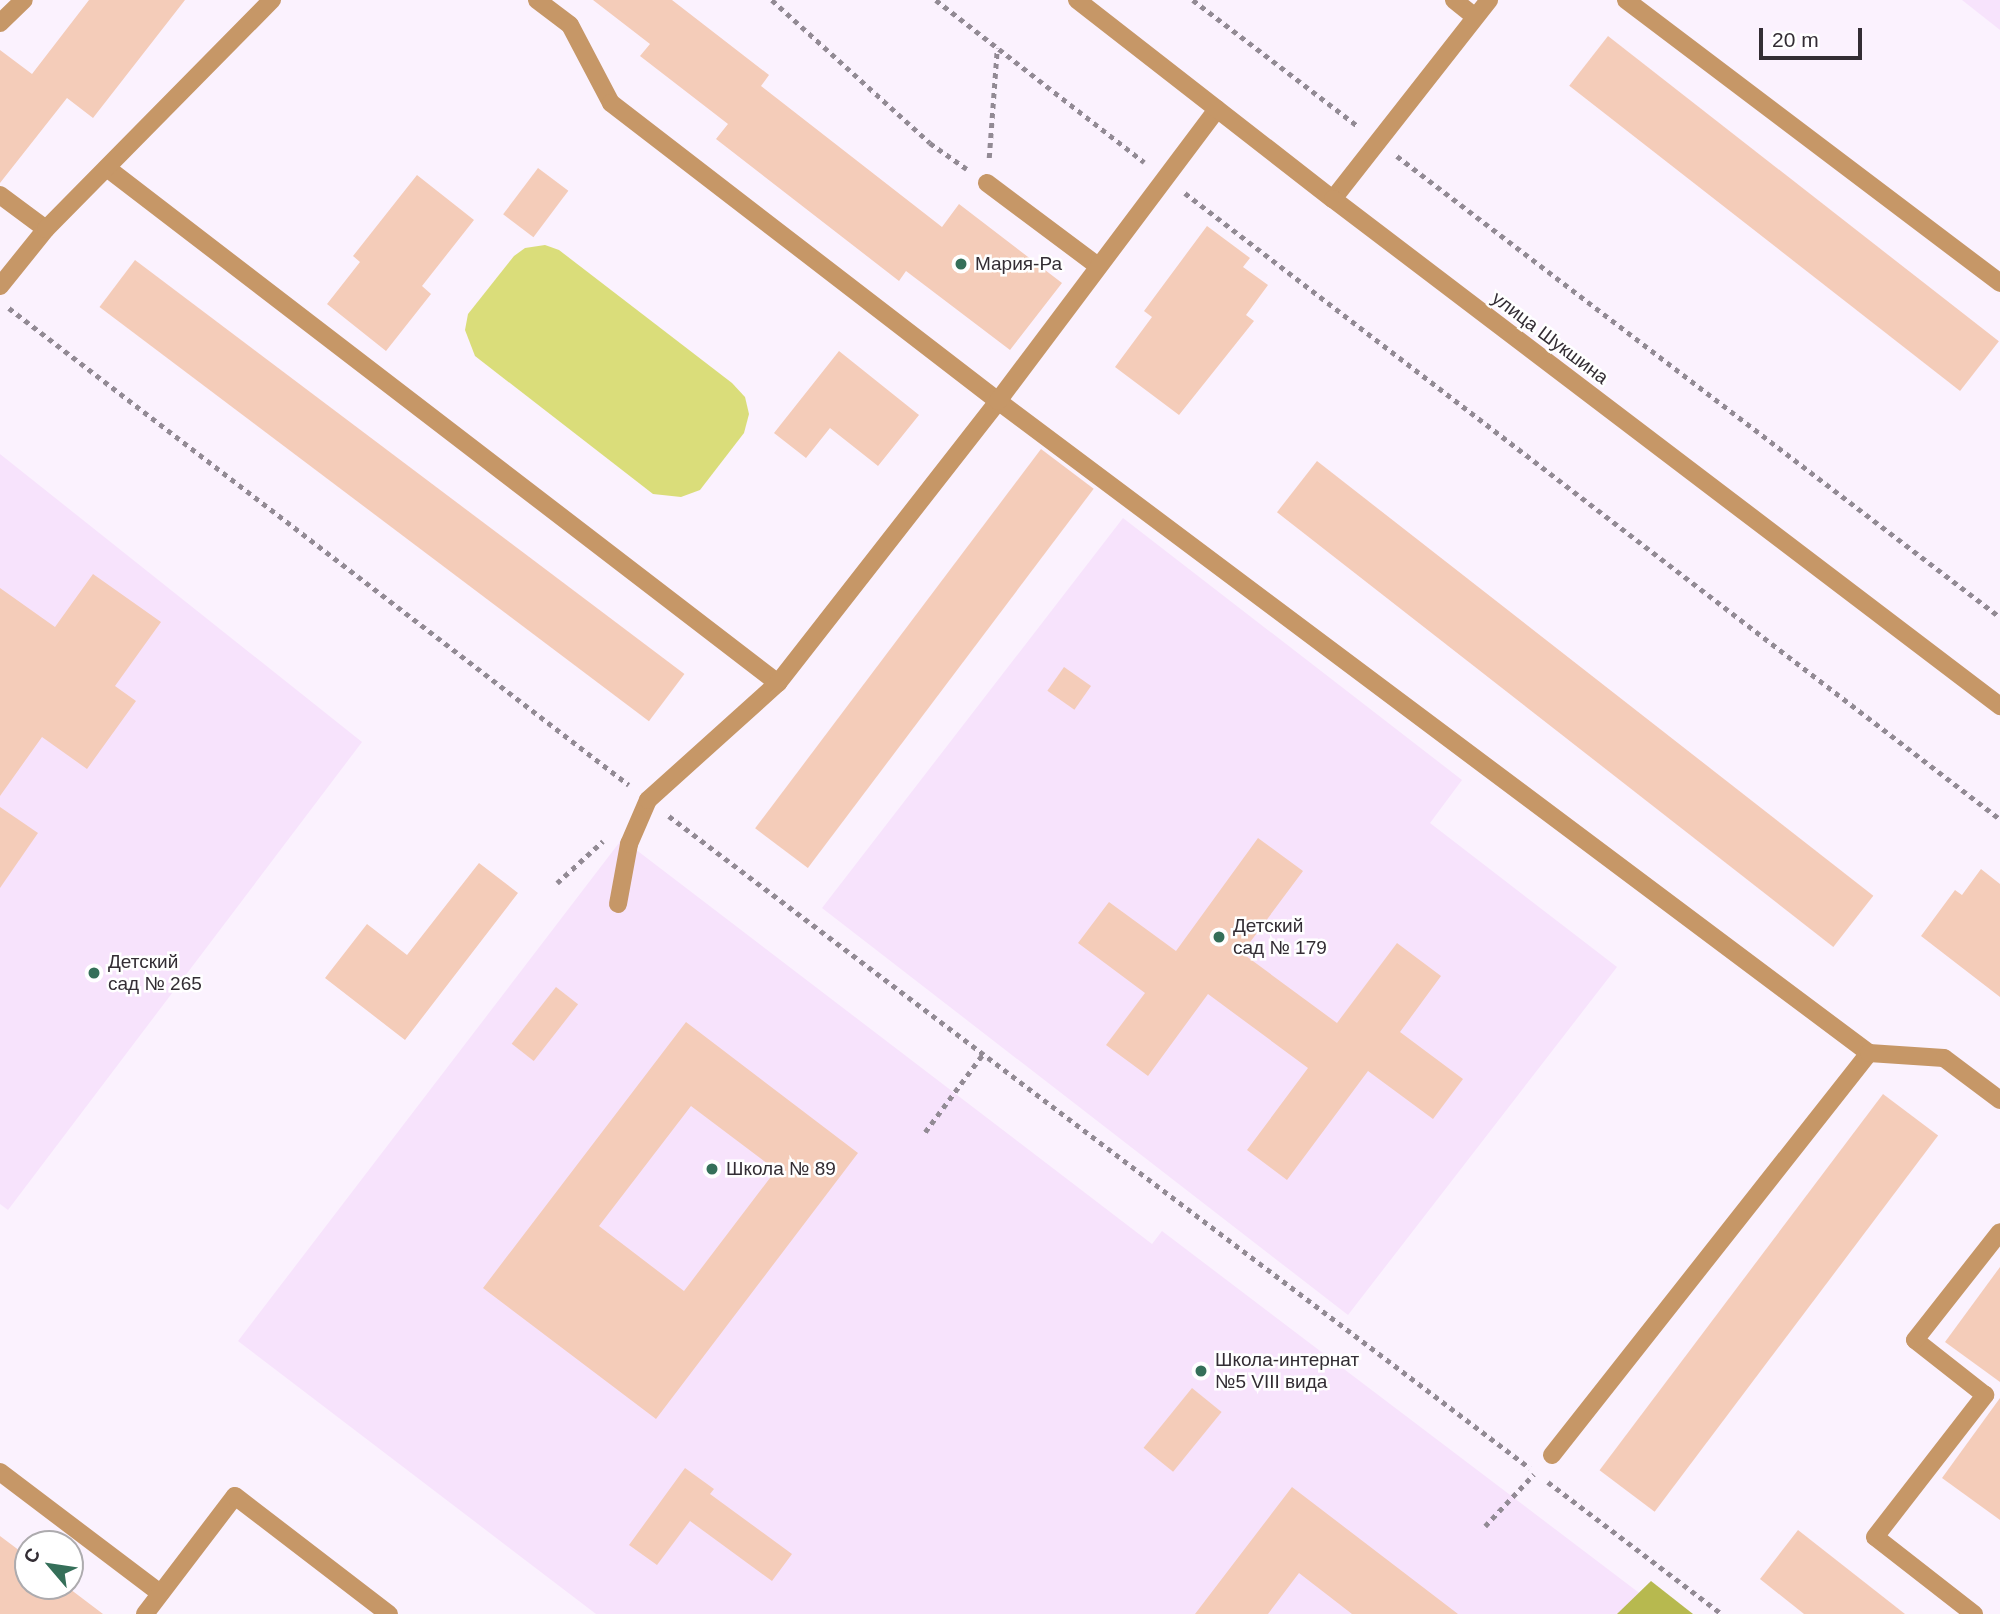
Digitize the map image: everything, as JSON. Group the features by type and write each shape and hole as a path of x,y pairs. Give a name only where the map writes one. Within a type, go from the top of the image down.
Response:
{"street":[{"path":"0,23 24,0"},
{"path":"0,286 46,229 272,0"},
{"path":"537,0 570,25 611,103 998,401 1869,1053 1944,1058 2000,1100"},
{"name":"улица Шукшина","path":"1077,0 1333,199 2000,706"},
{"path":"1454,0 1474,16"},
{"path":"1333,199 1489,0"},
{"path":"1626,0 2000,283"},
{"path":"618,904 629,844 648,800 778,683 998,401 1217,109"},
{"path":"107,168 778,683"},
{"path":"987,183 1098,266"},
{"path":"0,195 46,229"},
{"path":"1552,1455 1869,1053"},
{"path":"1974,1614 1875,1537 1985,1395 1915,1340 2000,1232"},
{"path":"0,1472 160,1593"},
{"path":"145,1614 235,1496 388,1614"}],"path":[{"path":"772,0 930,143 987,183"},
{"path":"936,0 2000,819"},
{"path":"1193,0 2000,617"},
{"path":"987,183 997,47"},
{"path":"0,301 648,800 1722,1614"},
{"path":"925,1132 983,1054"},
{"path":"1485,1526 1535,1473"}],"shaded area":[{"path":"1962,0 2000,0 2000,30"},
{"name":"Детский сад № 265","path":"0,454 362,742 8,1210 0,1204"},
{"name":"Детский сад № 179","path":"1123,518 1462,780 1430,823 1617,967 1348,1315 822,908"},
{"name":"Школа № 89","path":"622,839 1152,1244 1162,1231 1667,1614 596,1614 238,1341"},
{"path":"1651,1581 1693,1614 1617,1614"}],"green space":[{"path":"545,245 559,250 732,383 745,397 749,414 744,433 700,490 681,497 653,494 475,356 465,330 468,314 514,256 525,248"}],"building":[{"path":"89,0 185,0 93,118 67,98 0,183 0,50 32,74"},
{"path":"593,0 672,0 769,75 761,86 942,227 959,204 1062,283 1010,350 906,271 899,281 716,139 728,124 640,56 650,44"},
{"path":"1608,36 1999,341 1960,391 1569,86"},
{"path":"538,168 568,191 533,237 503,214"},
{"path":"417,175 474,220 422,286 431,294 386,351 327,304 360,262 353,256"},
{"path":"1207,226 1250,258 1243,267 1268,285 1246,315 1254,321 1179,415 1115,367 1152,317 1144,311"},
{"path":"135,260 684,674 649,721 99,307"},
{"path":"839,351 919,415 878,466 830,428 806,458 774,433"},
{"path":"1041,449 1094,489 808,868 755,828"},
{"path":"1317,461 1873,896 1833,947 1277,512"},
{"path":"93,574 161,622 115,686 136,701 87,769 42,737 0,796 0,588 55,627"},
{"path":"1064,667 1091,686 1074,710 1047,691"},
{"path":"0,807 38,833 0,888"},
{"path":"1258,838 1303,871 1242,953 1337,1023 1397,943 1441,976 1400,1032 1463,1079 1433,1119 1368,1071 1287,1180 1247,1150 1308,1068 1208,994 1148,1076 1106,1045 1145,993 1078,943 1109,902 1176,951"},
{"path":"479,863 518,893 405,1040 325,978 367,924 407,955"},
{"path":"1981,869 2000,884 2000,997 1921,936 1955,890 1962,895"},
{"path":"556,987 578,1004 534,1061 512,1044"},
{"path":"686,1022 858,1153 656,1419 483,1288","holes":["691,1106 776,1170 684,1291 599,1226"]},
{"path":"1883,1094 1938,1136 1655,1512 1600,1470"},
{"path":"2000,1267 2000,1382 1945,1342"},
{"path":"1192,1388 1222,1412 1173,1472 1144,1448"},
{"path":"2000,1398 2000,1520 1942,1478"},
{"path":"685,1468 714,1489 710,1494 792,1554 772,1581 690,1521 657,1565 629,1545"},
{"path":"1292,1487 1458,1614 1352,1614 1299,1573 1268,1614 1195,1614"},
{"path":"1798,1530 1905,1614 1804,1614 1760,1579"},
{"path":"0,1536 14,1546 14,1600 84,1600 103,1614 0,1614"}],"place":[{"name":"Мария-Ра","path":"961,264"},
{"name":"Детский сад № 179","path":"1219,937"},
{"name":"Детский сад № 265","path":"94,973"},
{"name":"Школа № 89","path":"712,1169"},
{"name":"Школа-интернат №5 VIII вида","path":"1201,1371"}]}
